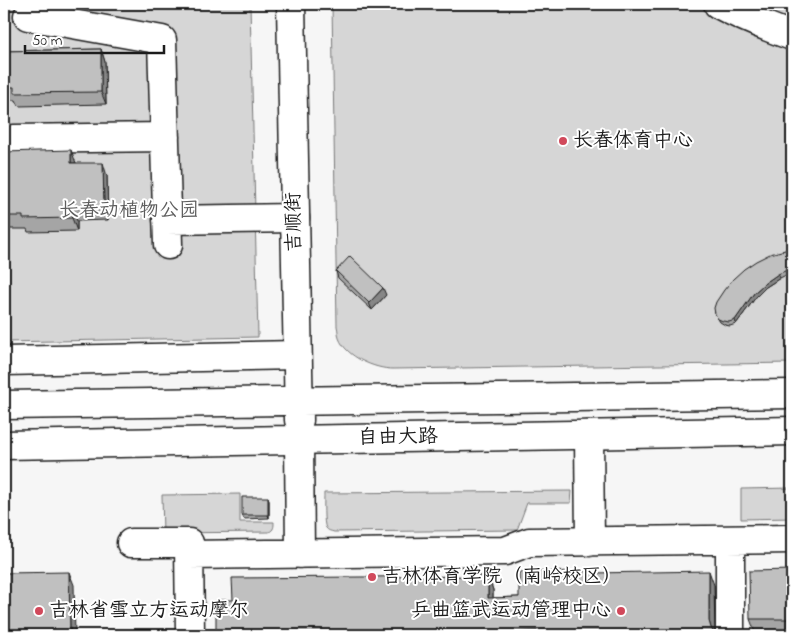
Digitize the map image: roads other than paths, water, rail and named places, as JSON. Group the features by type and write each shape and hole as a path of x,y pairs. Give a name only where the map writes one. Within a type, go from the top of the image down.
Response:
{"main road":[{"name":"吉顺街","path":"291,4 300,554"},
{"path":"718,4 762,25 792,36"},
{"path":"28,16 162,40 167,232 295,218"},
{"path":"14,139 165,137"},
{"path":"4,361 297,355"},
{"name":"自由大路","path":"4,405 792,394"},
{"name":"自由大路","path":"4,445 792,431"},
{"path":"589,435 590,542"},
{"path":"730,540 730,635"},
{"path":"189,555 505,551 529,542 792,540"},
{"path":"131,543 189,542 190,635"}],"place":[{"name":"长春体育中心","path":"563,141"},
{"name":"吉林体育学院（南岭校区）","path":"372,577"},
{"name":"吉林省雪立方运动摩尔","path":"39,611"},
{"name":"乒曲篮武运动管理中心","path":"621,611"}],"park label":[{"name":"长春动植物公园","path":"129,211"}]}
